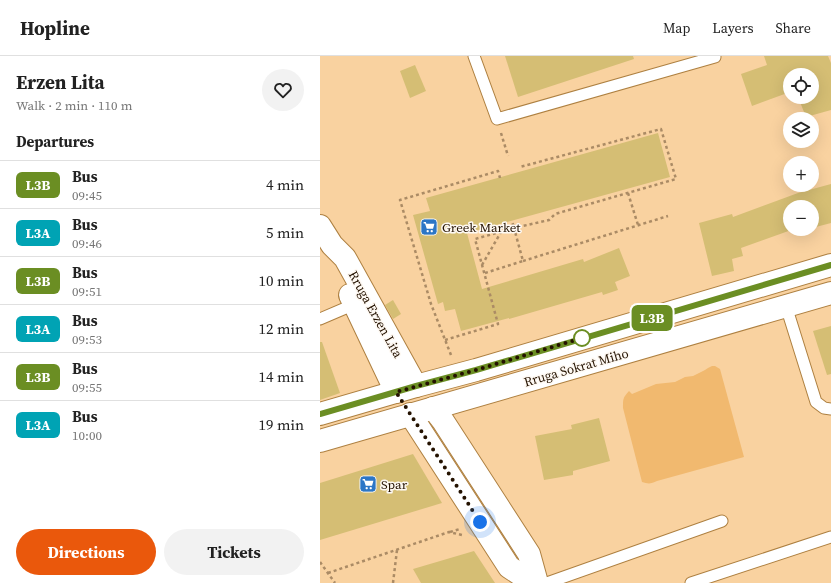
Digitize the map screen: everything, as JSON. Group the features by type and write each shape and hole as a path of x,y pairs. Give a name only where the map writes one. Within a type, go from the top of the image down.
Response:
{"main road":[{"name":"Rruga Erzen Lita","path":"320,226 332,245 345,258 406,389"},
{"name":"Rruga Erzen Lita","path":"332,245 335,261 355,304 406,389"},
{"name":"Rruga Sokrat Miho","path":"320,414 476,370 831,264"},
{"name":"Rruga Sokrat Miho","path":"320,441 831,293"},
{"path":"406,389 433,408 443,421 529,554 537,583"},
{"path":"406,389 410,414 509,567 533,583"}],"lane":[{"path":"474,56 497,119 715,57"},
{"path":"320,319 355,304"},
{"path":"786,306 816,402 824,408 831,409"},
{"path":"547,583 722,521"},
{"path":"691,583 831,537"}],"path":[{"path":"497,119 508,156"},
{"path":"445,340 498,324 475,239 549,220 555,214 676,179 661,130 520,167"},
{"path":"453,361 431,304 400,200 498,171 500,178"},
{"path":"628,193 638,226"},
{"path":"485,273 668,216"},
{"path":"512,221 523,261"},
{"path":"482,266 501,232"},
{"path":"328,573 449,532 462,535 467,538"},
{"path":"393,583 397,550"},
{"path":"320,562 335,583"}],"shaded area":[{"path":"712,366 720,369 744,457 651,483 642,482 623,408 624,397 629,391 632,394 656,384 675,382 685,377 693,376"}],"building":[{"path":"505,56 633,56 634,59 518,97"},
{"path":"764,56 828,56 831,63 831,110 819,113 819,112 804,112 801,104 819,104 819,68 783,68 783,95 752,106 741,74 767,65"},
{"path":"415,65 426,91 410,98 400,71"},
{"path":"658,133 670,177 467,233 482,289 583,259 584,262 619,248 630,276 615,282 618,290 603,295 602,292 509,319 461,331 455,309 445,311 443,302 438,304 413,215 430,211 426,198"},
{"path":"831,184 831,223 819,226 819,200 783,200 783,233 741,248 743,256 732,259 734,271 712,276 699,223 732,214 733,217 802,192 819,192 819,187"},
{"path":"393,300 401,314 393,319 385,305"},
{"path":"831,326 831,374 827,375 813,331"},
{"path":"320,342 322,342 340,393 320,400"},
{"path":"599,418 610,461 573,471 573,475 544,480 535,436 572,429 571,425"},
{"path":"413,454 442,503 320,540 320,483"},
{"path":"474,551 495,583 421,583 413,569"}],"bus line":[{"name":"L3B","path":"320,414 476,370 831,265"}],"place":[{"name":"Greek Market","path":"429,227"},
{"name":"Spar","path":"368,484"}],"route":[{"path":"480,522 396,392 582,338"}]}
